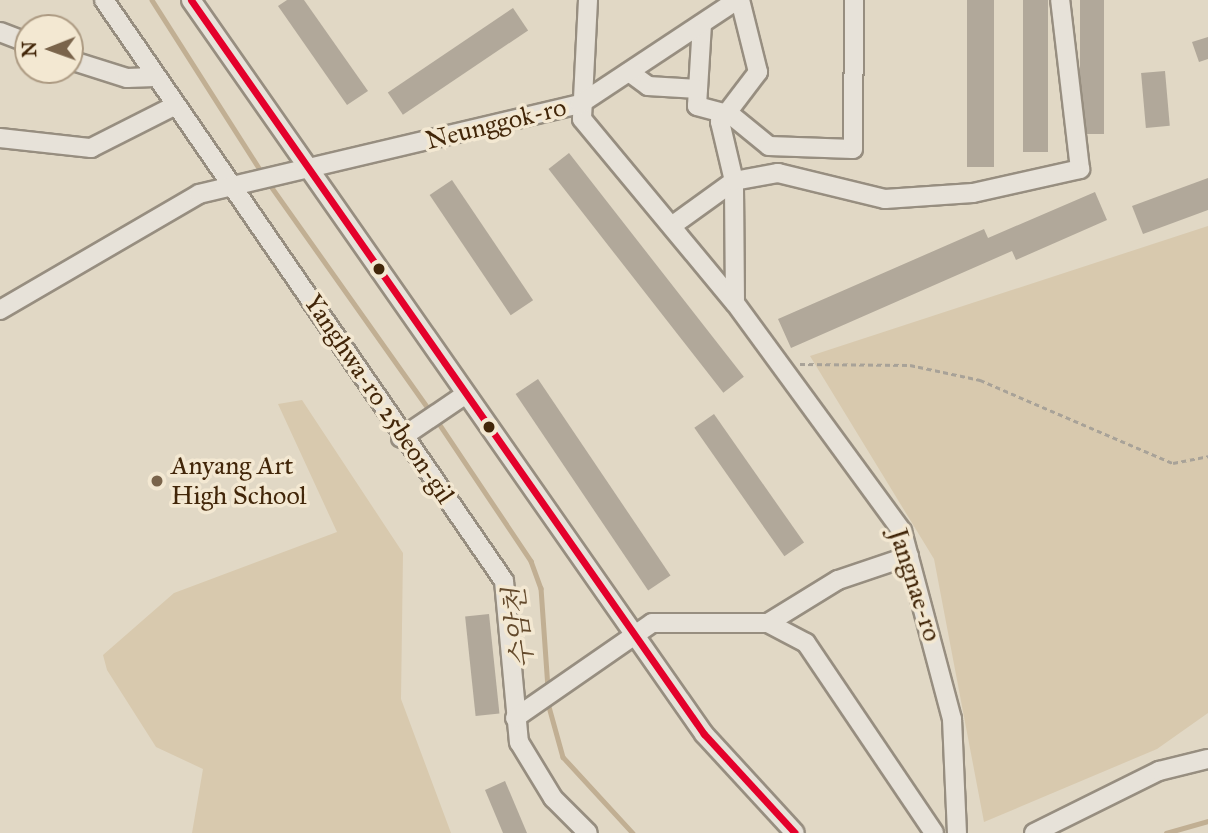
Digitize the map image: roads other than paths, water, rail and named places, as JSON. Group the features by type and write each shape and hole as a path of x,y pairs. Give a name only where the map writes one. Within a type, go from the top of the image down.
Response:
{"street":[{"name":"Yanghwa-ro 25beon-gil","path":"104,0 174,106 234,184 408,433 504,581 523,713 519,742 553,798 588,833"},
{"path":"191,0 730,768 795,833"},
{"path":"579,104 588,0"},
{"name":"Neunggok-ro","path":"0,310 199,194 234,184 310,170 579,104 738,0 758,72 722,114"},
{"path":"702,24 696,106 722,114 769,146 853,149 854,0"},
{"path":"673,225 734,181 778,173 885,199 973,192 1080,169 1060,0"},
{"path":"84,64 127,78 155,77"},
{"path":"629,72 648,86 698,89"},
{"name":"Jangnae-ro","path":"579,104 582,119 673,225 735,303 869,480 902,531 952,719 957,833"},
{"path":"0,138 91,148 174,106"},
{"path":"722,114 734,181 735,303"},
{"path":"769,146 778,173"},
{"path":"408,433 466,394"},
{"path":"768,623 838,580 909,556"},
{"path":"523,713 652,623 768,623 806,643 895,785 934,833"},
{"path":"1034,833 1159,771 1208,759"}],"waterway":[{"name":"수암천","path":"152,0 263,174"},
{"name":"수암천","path":"268,182 431,412"},
{"name":"수암천","path":"436,419 531,561 541,588 548,687"},
{"name":"수암천","path":"548,703 563,757 633,833"},
{"name":"수암천","path":"1166,833 1208,821"}],"place":[{"name":"Anyang Art High School","path":"157,481"}]}
